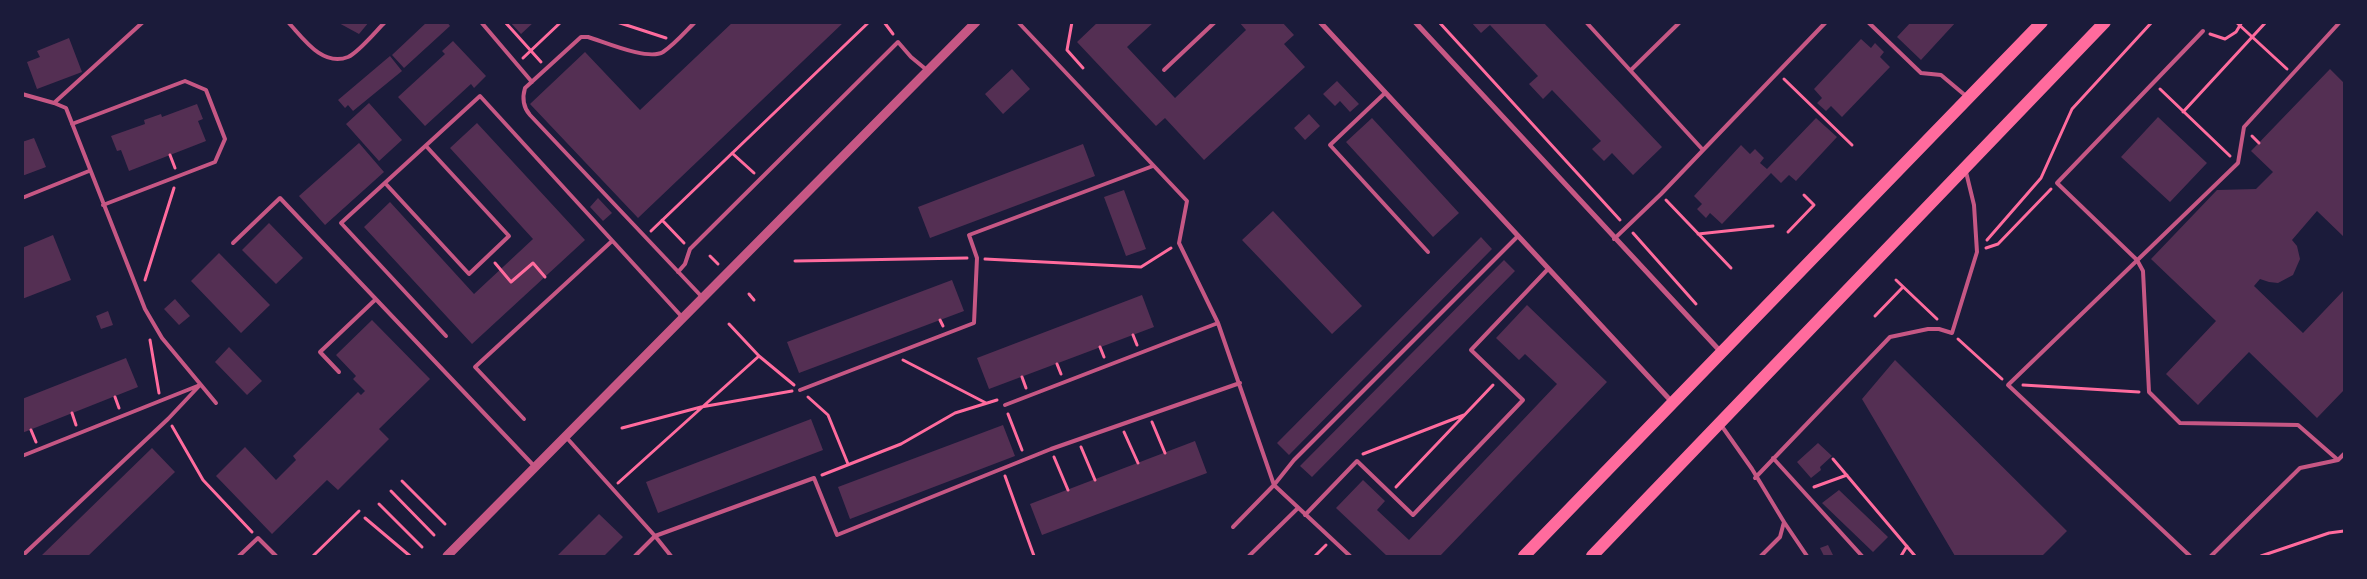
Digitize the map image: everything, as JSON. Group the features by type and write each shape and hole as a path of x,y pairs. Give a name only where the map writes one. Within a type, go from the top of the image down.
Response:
{"main road":[{"path":"1524,556 2042,22"},
{"path":"1592,556 2105,22"}],"street":[{"path":"447,556 976,22"},
{"path":"1320,22 1672,402"},
{"path":"1414,22 1721,352"}],"lane":[{"path":"54,102 143,22"},
{"path":"288,22 315,51 324,56 340,58 350,56 385,22"},
{"path":"481,22 532,82"},
{"path":"695,22 664,52 657,55 646,55 582,37 578,38 532,82 524,93 524,102 527,112 703,298"},
{"path":"1018,22 1187,201 1179,243 1218,323 1274,485 1350,556"},
{"path":"1164,70 1215,22"},
{"path":"1586,22 1703,150"},
{"path":"1631,70 1680,22"},
{"path":"1614,239 1661,194 1826,22"},
{"path":"1868,22 1921,73 1941,75 1968,97"},
{"path":"2190,556 2008,385 2238,163 2244,127 2340,22"},
{"path":"2203,32 2057,183 2137,260 2143,271 2149,392 2180,423 2298,426 2338,460"},
{"path":"678,272 685,264 690,250 898,42 911,57 928,71"},
{"path":"72,124 185,81 206,90 224,139 215,162 102,205"},
{"path":"22,94 54,102 66,108 102,205 140,297 162,338 216,403"},
{"path":"1385,94 1330,145 1428,252"},
{"path":"446,336 341,223 480,96 683,318"},
{"path":"385,183 469,274 509,236 426,146"},
{"path":"800,390 974,323 977,258 969,235 1153,166"},
{"path":"1755,478 1890,337 1928,329 1940,329 1952,333 1976,252 1974,205 1964,168"},
{"path":"22,198 89,171"},
{"path":"233,243 280,198 535,467"},
{"path":"1233,527 1274,485 1294,460 1518,236"},
{"path":"524,419 475,367 612,241"},
{"path":"1306,515 1357,461 1413,515 1523,400 1471,350 1548,269"},
{"path":"339,372 320,352 376,299"},
{"path":"1005,405 1218,323"},
{"path":"635,556 655,536 814,478 837,535 1051,449 1240,383"},
{"path":"22,456 200,385"},
{"path":"22,556 168,419 200,385"},
{"path":"1720,423 1752,469 1755,478 1807,556"},
{"path":"566,437 671,556"},
{"path":"2211,556 2300,468 2338,460 2344,454"},
{"path":"1773,458 1862,556"},
{"path":"1248,556 1298,508"},
{"path":"1761,556 1780,538 1784,522"},
{"path":"239,556 258,538 276,556"}],"path":[{"path":"505,22 547,68"},
{"path":"534,48 561,22"},
{"path":"617,22 655,34"},
{"path":"644,236 869,22"},
{"path":"884,22 898,42"},
{"path":"1072,22 1067,50 1083,68"},
{"path":"1439,22 1696,304"},
{"path":"1976,252 2040,178 2072,109 2152,22"},
{"path":"2236,22 2241,24 2252,38 2293,74"},
{"path":"2183,112 2266,22"},
{"path":"2203,32 2225,39 2236,32 2241,24"},
{"path":"1778,73 1852,145"},
{"path":"2153,82 2238,163"},
{"path":"732,153 762,179"},
{"path":"140,297 178,176 170,155"},
{"path":"1976,252 1998,244 2057,183"},
{"path":"1661,194 1731,268"},
{"path":"1788,232 1814,205 1804,195"},
{"path":"662,220 690,250"},
{"path":"1698,234 1773,226"},
{"path":"795,261 977,258 1142,267 1179,243"},
{"path":"710,256 718,264"},
{"path":"501,269 511,282 533,263 545,278"},
{"path":"1875,316 1903,287 1896,280"},
{"path":"749,294 754,300"},
{"path":"730,324 759,356 828,415 848,464"},
{"path":"149,336 160,400"},
{"path":"893,355 987,404"},
{"path":"612,489 759,356"},
{"path":"1390,493 1500,378"},
{"path":"2008,385 2149,392"},
{"path":"622,428 701,407 800,390"},
{"path":"814,478 901,444 955,413 1002,399 1026,460"},
{"path":"1149,415 1165,453"},
{"path":"1357,461 1365,452 1465,415"},
{"path":"168,419 203,480 258,538"},
{"path":"1120,425 1138,463"},
{"path":"1078,440 1095,480"},
{"path":"1051,449 1068,490"},
{"path":"1833,459 1916,556"},
{"path":"1002,469 1034,556"},
{"path":"1814,487 1847,475"},
{"path":"402,481 444,524"},
{"path":"392,492 434,535"},
{"path":"379,504 422,547"},
{"path":"313,556 359,511"},
{"path":"365,518 410,556"},
{"path":"2261,556 2329,533 2344,531"},
{"path":"1315,556 1332,539"},
{"path":"1901,556 1907,546"}],"building":[{"path":"337,22 369,22 359,34"},
{"path":"427,22 447,22 450,26 404,68 392,55"},
{"path":"510,22 534,22 521,34"},
{"path":"733,22 844,22 638,218 530,104 585,52 640,110"},
{"path":"1098,22 1154,22 1127,47 1175,98 1246,30 1239,22 1282,22 1294,35 1284,44 1305,67 1204,160 1165,118 1156,126 1077,42"},
{"path":"1471,22 1543,22 1662,147 1633,175 1612,153 1604,161 1592,149 1601,141 1552,90 1543,99 1529,84 1538,76 1490,25 1481,33"},
{"path":"1911,22 1956,22 1921,60 1897,37"},
{"path":"69,38 82,72 37,89 27,62 40,57 37,51"},
{"path":"1861,39 1871,48 1875,43 1884,52 1880,57 1890,67 1842,117 1831,106 1826,111 1817,103 1822,98 1814,89"},
{"path":"453,41 486,76 474,88 471,84 425,126 398,97 445,54 442,51"},
{"path":"390,56 402,71 353,111 348,105 345,108 338,100"},
{"path":"1012,69 1030,89 1003,114 985,94"},
{"path":"2330,69 2344,83 2344,237 2317,211 2292,240 2297,246 2300,259 2293,275 2278,283 2260,279 2254,286 2303,333 2344,290 2344,390 2317,418 2249,352 2198,405 2166,374 2216,321 2151,259 2217,190 2256,189 2273,172 2251,151"},
{"path":"1337,81 1359,104 1350,112 1340,101 1335,106 1323,94"},
{"path":"369,103 402,140 379,161 346,124"},
{"path":"197,104 203,119 198,121 206,141 129,171 121,150 117,151 111,136 145,124 144,120 161,114 162,117"},
{"path":"1309,114 1320,126 1305,140 1294,128"},
{"path":"2158,117 2207,163 2170,202 2121,157"},
{"path":"1372,118 1459,213 1433,237 1346,142"},
{"path":"1816,118 1837,137 1796,181 1789,175 1781,183 1771,173 1722,224 1710,213 1706,218 1697,209 1702,204 1694,196 1741,145 1750,154 1755,149 1764,158 1760,163 1767,169"},
{"path":"477,123 585,240 472,344 364,227 390,202 474,294 533,239 450,148"},
{"path":"34,138 46,167 22,176 22,142"},
{"path":"359,143 384,172 325,225 299,196"},
{"path":"1083,144 1095,176 930,238 918,207"},
{"path":"1124,190 1146,249 1126,256 1104,197"},
{"path":"598,198 612,213 603,221 590,207"},
{"path":"1273,211 1362,306 1332,334 1242,240"},
{"path":"269,223 303,258 276,284 242,250"},
{"path":"53,235 71,280 22,299 22,248"},
{"path":"1481,237 1492,249 1289,455 1277,443"},
{"path":"219,253 270,305 241,333 191,281"},
{"path":"1504,260 1515,271 1312,477 1300,466"},
{"path":"952,280 964,311 799,373 787,342"},
{"path":"1142,295 1154,327 989,389 977,358"},
{"path":"175,299 190,316 179,325 164,309"},
{"path":"1527,305 1607,382 1440,556 1387,556 1336,508 1363,480 1385,501 1377,510 1409,540 1557,384 1525,354 1519,360 1496,338"},
{"path":"108,311 113,325 101,329 96,316"},
{"path":"372,320 430,379 379,429 389,439 338,490 327,480 272,534 216,476 245,447 276,480 296,460 293,456 358,392 361,395 365,391 353,379 356,376 336,355"},
{"path":"229,347 262,381 247,395 215,362"},
{"path":"126,358 138,387 22,433 22,399"},
{"path":"1895,360 2067,531 2042,556 1955,556 1862,399"},
{"path":"811,419 823,450 658,513 646,482"},
{"path":"1003,425 1015,456 850,519 838,487"},
{"path":"1195,441 1207,473 1042,535 1030,504"},
{"path":"1818,443 1832,456 1820,467 1821,470 1811,478 1797,462"},
{"path":"152,448 175,472 88,556 41,556"},
{"path":"1839,490 1888,537 1873,552 1822,503"},
{"path":"599,514 623,537 604,556 557,556"},
{"path":"1828,545 1833,555 1824,556 1820,548"}]}
